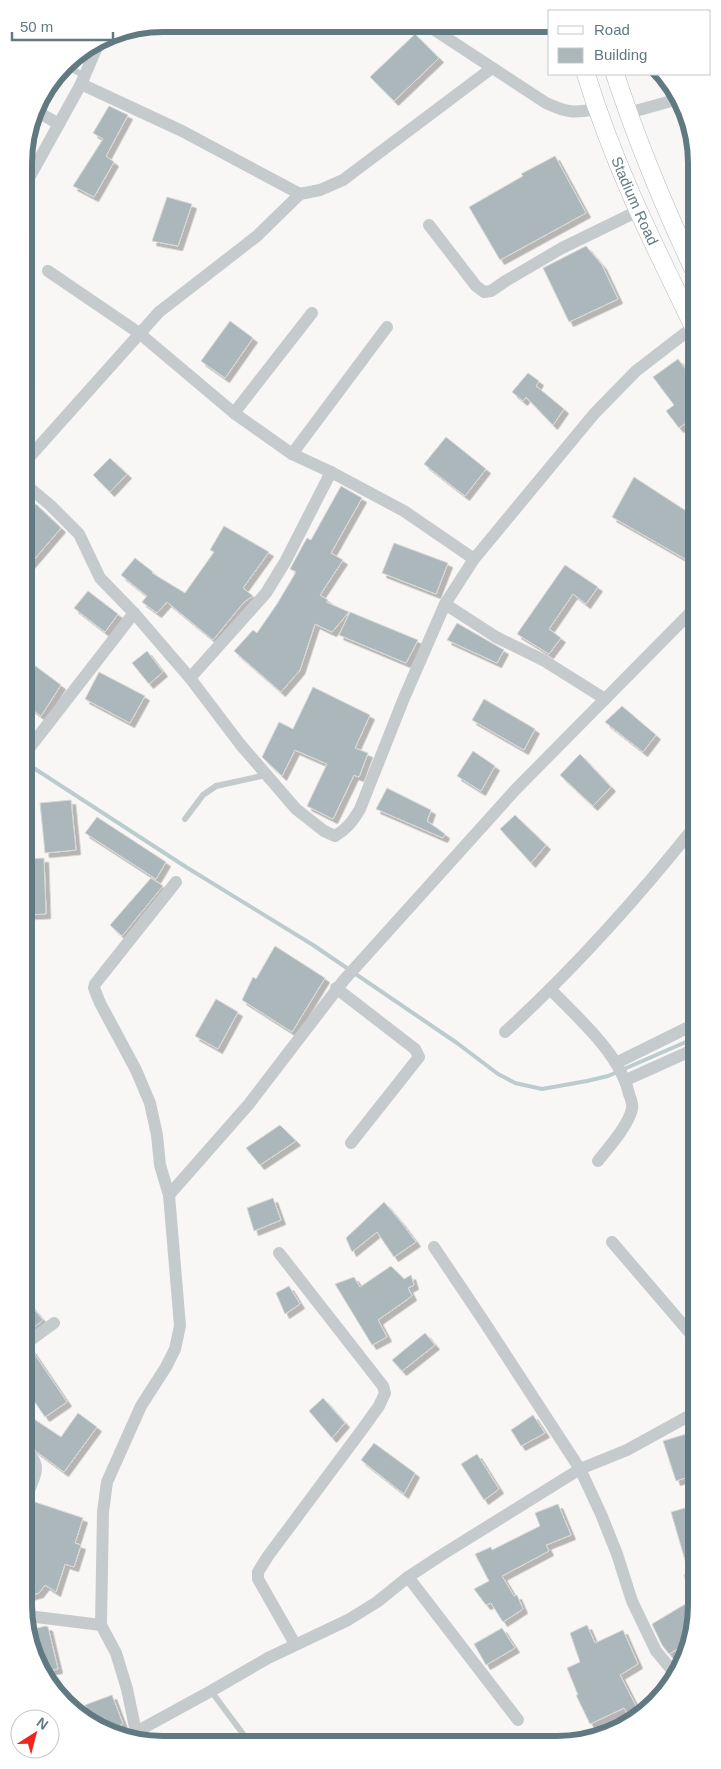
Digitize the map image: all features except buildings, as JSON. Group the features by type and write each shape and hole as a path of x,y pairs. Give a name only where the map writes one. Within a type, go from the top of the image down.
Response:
{"main road":[{"name":"Stadium Road","path":"586,75 620,171 688,316"},
{"name":"Stadium Road","path":"615,75 663,204 688,257"}],"street":[{"path":"438,32 546,103 564,111 576,113 597,109"},
{"path":"33,171 83,80 95,52"},
{"path":"33,453 159,312 256,236 300,194 320,190 343,180 492,68"},
{"path":"83,80 182,130 300,194"},
{"path":"628,113 672,101"},
{"path":"42,114 60,124"},
{"path":"429,225 476,286 484,292 491,291 562,248 638,211"},
{"path":"48,272 139,334 234,413 292,454 331,472 404,511 474,558"},
{"path":"234,413 312,313"},
{"path":"292,454 387,327"},
{"path":"33,491 80,534 100,578 134,613 190,678 266,775 296,809 310,821 332,836 335,836 344,832 360,809 444,604 474,558 594,414 636,371 688,330"},
{"path":"190,678 266,593 285,562 331,472"},
{"path":"444,604 496,637 543,660 606,699"},
{"path":"33,745 134,613"},
{"path":"169,1195 248,1104 340,984 516,788 688,615"},
{"path":"505,1032 551,990 617,920 688,834"},
{"path":"134,1733 127,1690 116,1653 101,1625 103,1512 107,1482 141,1406 175,1349 180,1326 169,1195 160,1165 157,1135 150,1103 136,1070 94,988 176,882"},
{"path":"340,984 415,1049 419,1057 351,1143"},
{"path":"551,990 590,1031 616,1063 626,1080 633,1108 626,1122 598,1161"},
{"path":"616,1063 688,1027"},
{"path":"626,1080 688,1052"},
{"path":"612,1242 688,1331"},
{"path":"434,1247 484,1320 580,1469 617,1554 632,1602 656,1651 671,1670"},
{"path":"279,1253 383,1386 385,1393 379,1406 258,1572 258,1579 295,1644"},
{"path":"32,1339 54,1323"},
{"path":"138,1734 268,1658 348,1620 377,1602 408,1577 580,1469 627,1450 688,1416"},
{"path":"32,1457 37,1469 32,1482"},
{"path":"408,1577 518,1720"},
{"path":"33,1617 101,1625"}],"lane":[{"path":"71,71 83,80"},
{"path":"185,819 209,789 266,775"},
{"path":"211,1691 245,1736"}],"waterway":[{"path":"33,767 186,867 313,945 457,1043 498,1074 515,1083 542,1089 608,1076 688,1041"}]}
